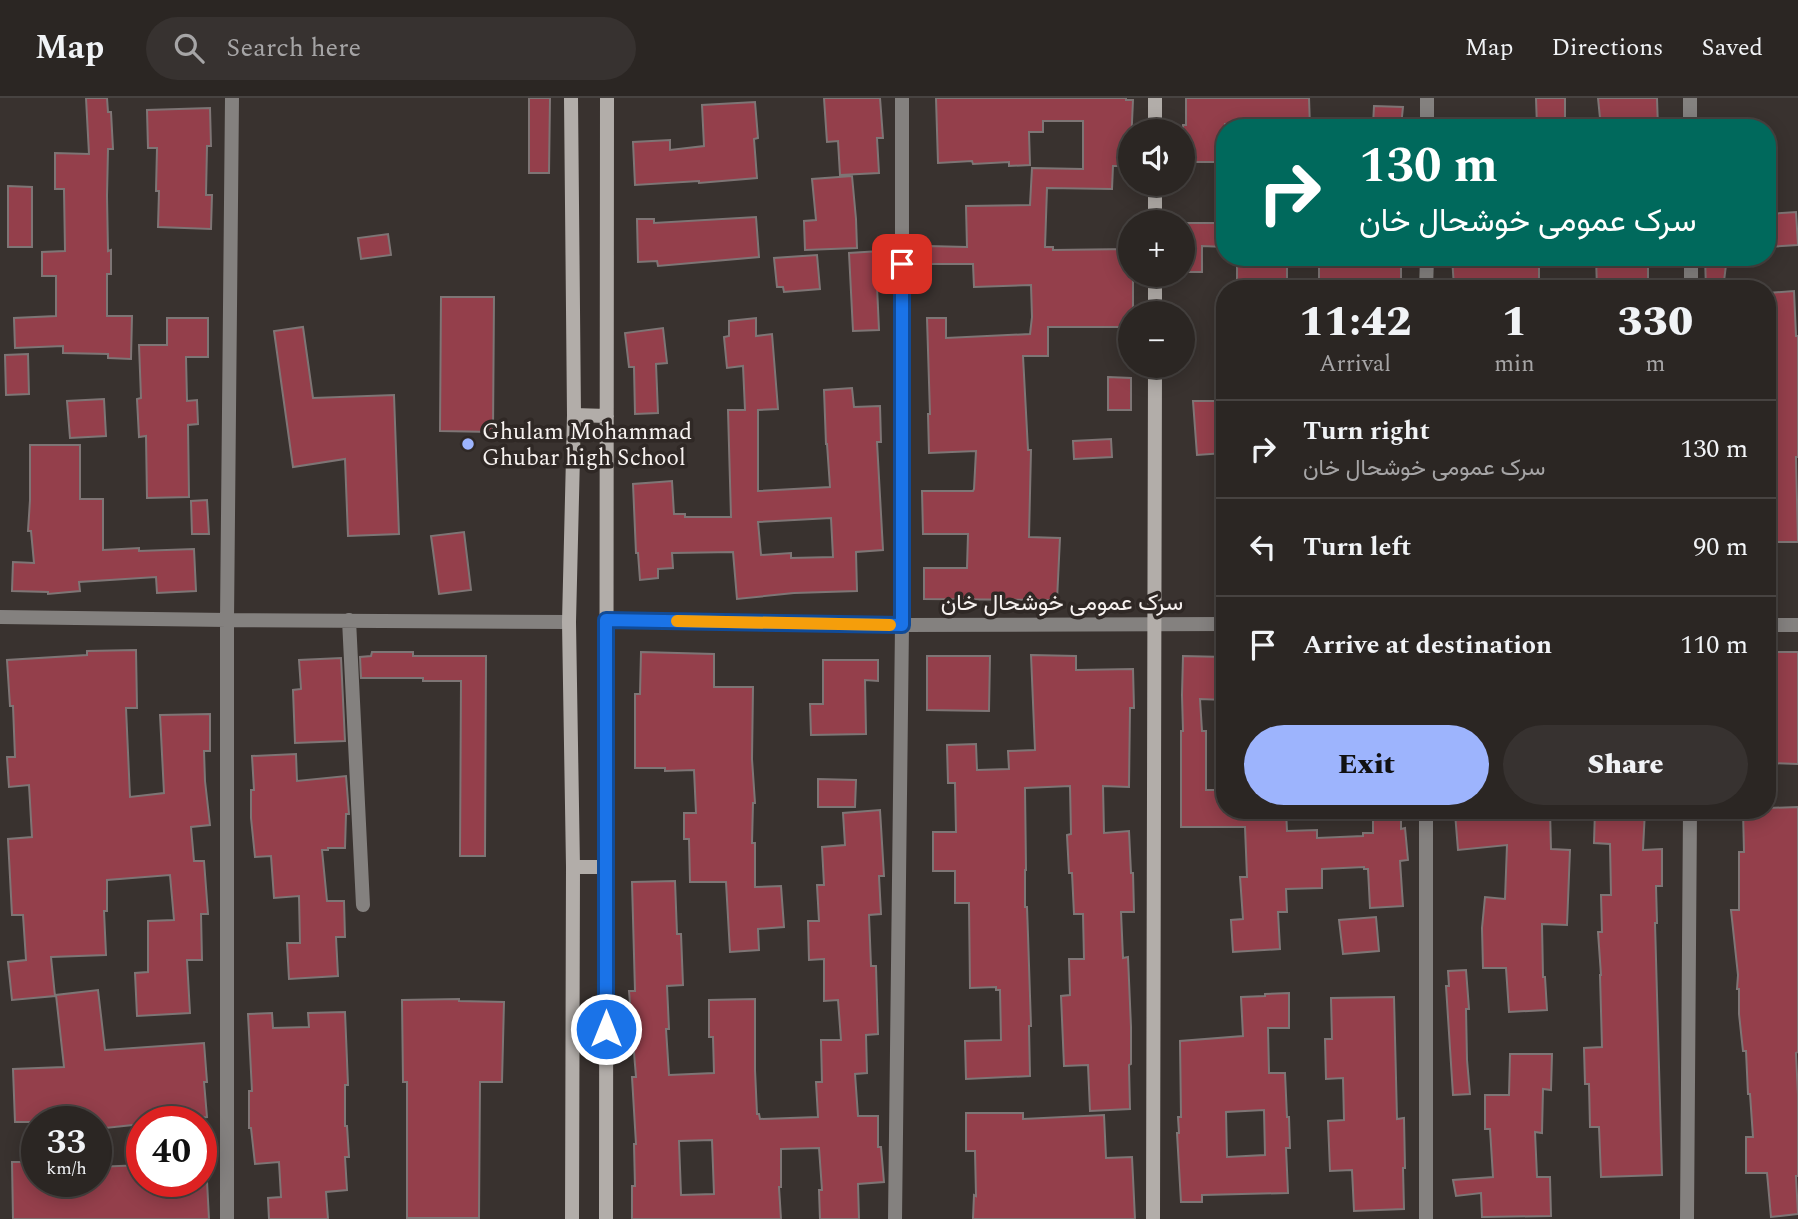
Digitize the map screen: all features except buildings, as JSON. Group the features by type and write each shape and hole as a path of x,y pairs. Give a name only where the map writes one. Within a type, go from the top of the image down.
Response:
{"street":[{"path":"227,1219 227,620 232,98"},
{"path":"571,98 574,415 569,622 573,867 572,1219"},
{"path":"606,1219 607,98"},
{"path":"895,1219 902,625 902,98"},
{"path":"1155,98 1155,119"},
{"path":"1427,98 1427,119"},
{"path":"1690,98 1690,119"},
{"path":"1153,1219 1155,378"},
{"path":"574,415 607,416"},
{"path":"0,617 569,622"},
{"path":"349,620 363,905"},
{"name":"سرک عمومی خوشحال خان","path":"606,620 902,625 1216,624"},
{"path":"1776,625 1798,625"},
{"path":"1426,819 1426,1219"},
{"path":"1687,1219 1690,819"},
{"path":"573,867 607,867"}],"slow traffic":[{"path":"677,621 890,625"}],"place":[{"name":"Ghulam Mohammad Ghubar high School","path":"468,444"}],"route":[{"path":"606,1029 606,620 902,625 902,264"}]}
